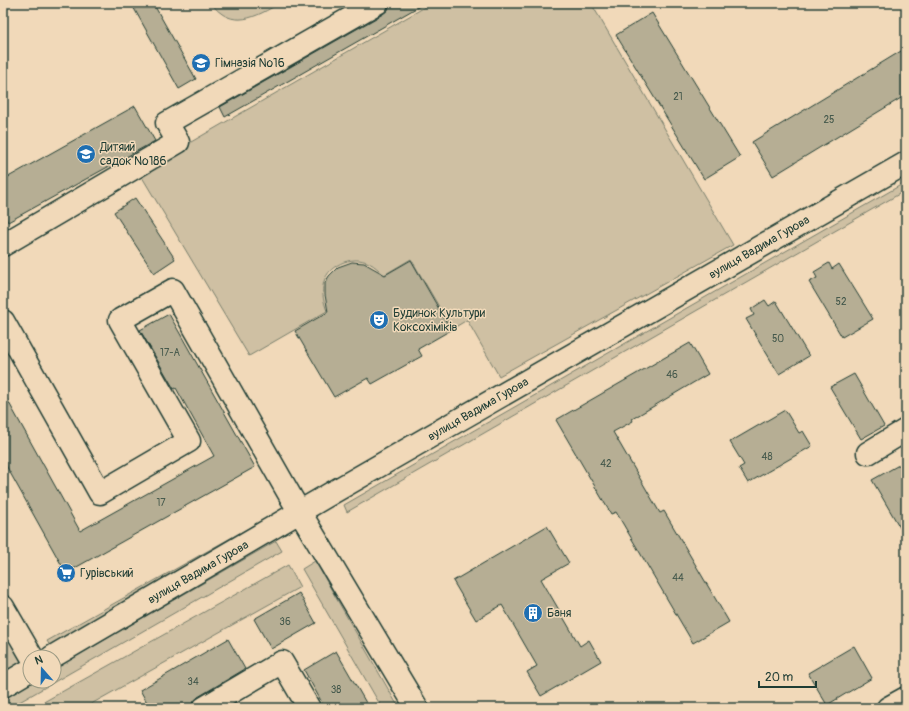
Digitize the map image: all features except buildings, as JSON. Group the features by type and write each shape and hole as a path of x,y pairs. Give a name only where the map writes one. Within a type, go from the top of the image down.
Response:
{"street":[{"path":"3,245 178,142 167,123 377,3"},
{"name":"вулиця Вадима Гурова","path":"62,651 300,512 906,163"},
{"path":"3,321 100,493 190,441 120,320 173,290 300,512 417,708"},
{"path":"868,453 906,430"},
{"path":"3,607 27,649"},
{"path":"204,708 282,662 309,708"},
{"path":"3,686 22,675"},
{"path":"888,708 906,698"}],"shaded area":[{"path":"211,3 280,3 253,17 236,19 227,17 219,12"},
{"path":"432,3 591,3 733,245 499,376 467,320 452,329 411,259 384,275 373,265 362,261 355,260 340,264 329,273 323,286 324,302 327,311 249,356 139,172"},
{"path":"906,182 906,190 347,512 344,505"},
{"path":"261,521 266,529 52,649 47,641"},
{"path":"276,541 282,551 62,678 62,664"},
{"path":"315,561 399,708 382,708 302,569"},
{"path":"288,565 300,587 84,708 33,708"},
{"path":"3,608 27,649 22,649 22,667 3,686"},
{"path":"22,688 42,689 9,708 3,708 3,699"}],"place":[{"name":"Гімназія №16","path":"201,63"},
{"name":"Дитяий садок №186","path":"86,154"},
{"name":"Будинок Культури Коксохіміків","path":"379,320"},
{"name":"Гурівський","path":"66,573"},
{"name":"Баня","path":"533,613"}]}
